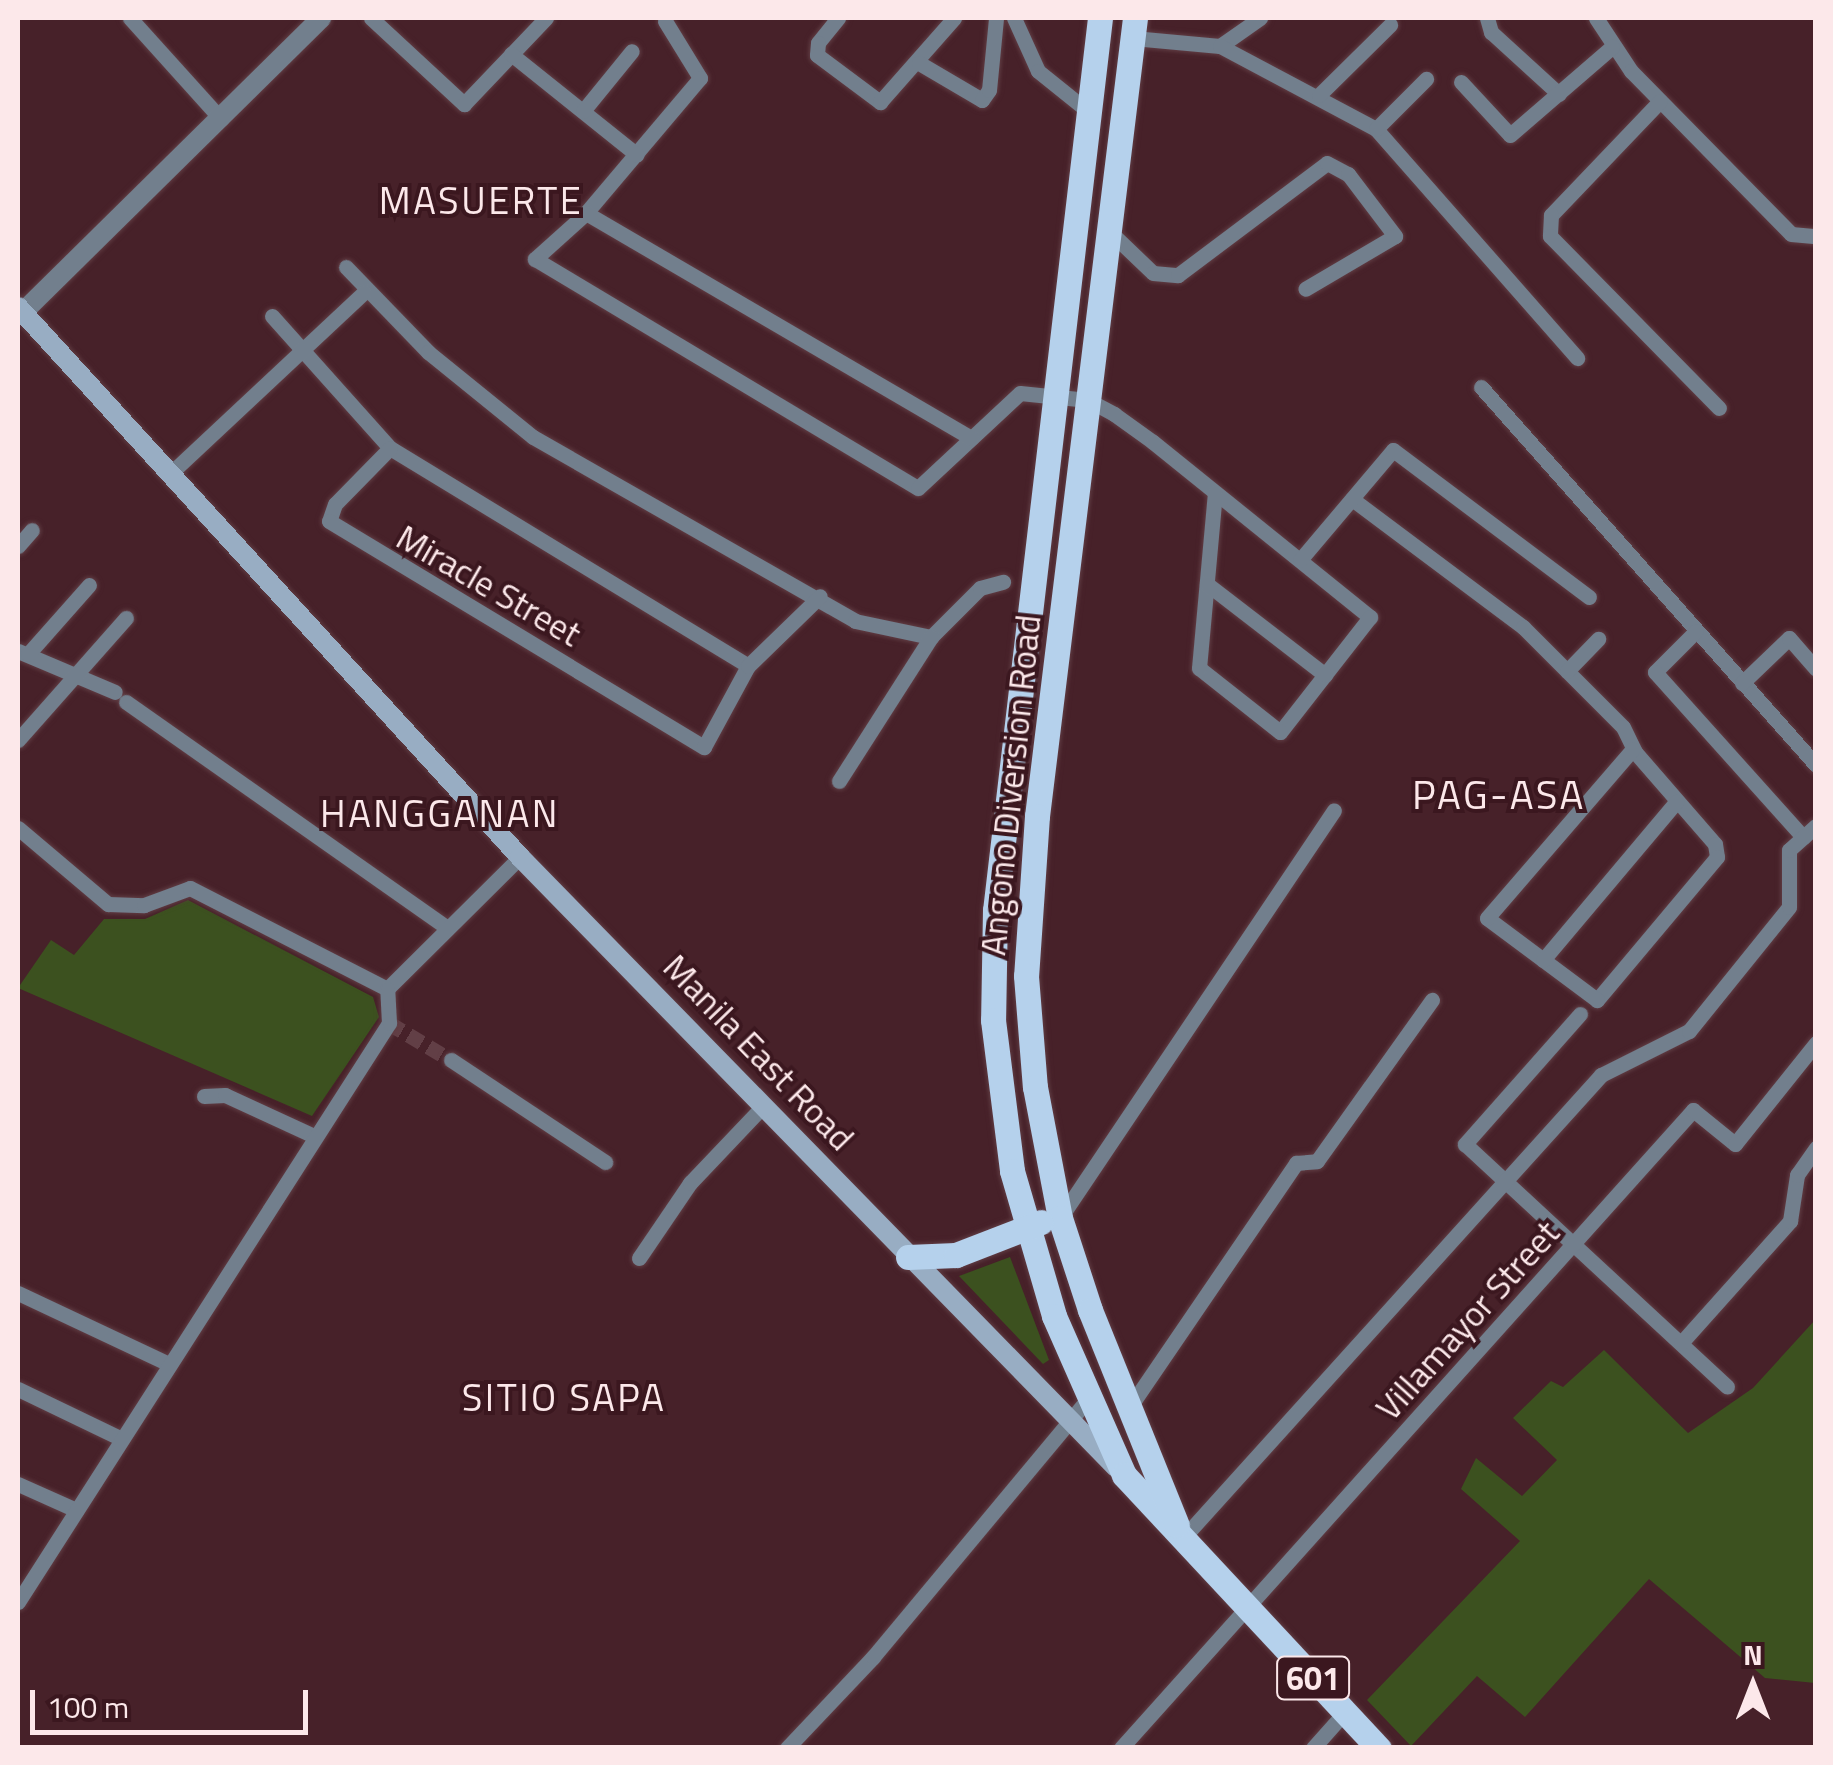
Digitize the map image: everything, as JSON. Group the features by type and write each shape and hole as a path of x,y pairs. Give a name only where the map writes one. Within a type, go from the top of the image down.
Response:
{"main road":[{"name":"Angono Diversion Road","path":"1100,18 1000,854 992,977 1002,1103 1025,1226 1088,1399 1124,1476"},
{"name":"Angono Diversion Road","path":"1134,28 1032,854 1026,976 1035,1087 1060,1218 1129,1408 1183,1538"},
{"path":"1077,204 1110,219"},
{"name":"Manila East Road","path":"20,310 173,471 520,858 1070,1419 1379,1748"},
{"path":"992,977 1026,976"},
{"path":"908,1257 956,1255 1025,1226 1060,1218"}],"street":[{"path":"130,18 222,119"},
{"path":"20,310 222,119 322,18"},
{"path":"370,18 464,104 546,18"},
{"path":"838,18 818,43 817,55 872,100 891,97 954,18"},
{"path":"919,64 982,100 989,90 996,18"},
{"path":"1014,18 1038,72 1089,112"},
{"path":"1220,46 1260,18"},
{"path":"1487,18 1492,32 1559,94"},
{"path":"1596,18 1612,46 1660,101 1791,234 1816,236"},
{"path":"665,21 700,78 586,213 536,259 705,366 918,488 1020,393 1088,400 1154,442 1370,617 1280,732 1199,668 1215,493"},
{"path":"1320,95 1390,25"},
{"path":"1134,28 1220,46 1320,95 1376,129 1577,358"},
{"path":"1461,82 1510,134 1612,46"},
{"path":"582,110 632,52"},
{"path":"511,54 637,154"},
{"path":"1376,129 1426,79"},
{"path":"1660,101 1551,216 1550,236 1719,408"},
{"path":"1110,219 1153,273 1178,276 1326,163 1348,174 1395,236 1305,289"},
{"path":"586,213 971,438"},
{"path":"346,267 364,292 533,436 820,596 854,621 931,637"},
{"path":"173,471 364,292"},
{"path":"272,316 390,448 748,666 820,596"},
{"path":"1481,387 1816,765"},
{"name":"Miracle Street","path":"390,448 335,504 329,521 704,747 748,666"},
{"path":"1300,560 1392,450 1590,596"},
{"path":"1352,499 1522,627 1623,727 1634,750 1715,844 1718,857 1597,1000 1487,918 1634,750"},
{"path":"18,546 32,530"},
{"path":"839,782 931,637 980,588 1003,582"},
{"path":"1207,584 1324,675"},
{"path":"89,586 23,653 79,672 121,697 448,928"},
{"path":"18,740 126,618"},
{"path":"1696,631 1655,672 1809,832"},
{"path":"1742,683 1789,638 1816,669"},
{"path":"1567,671 1598,639"},
{"path":"1543,960 1676,802"},
{"path":"1060,1218 1334,811"},
{"path":"18,828 108,904 144,905 190,888 387,990"},
{"name":"Villamayor Street","path":"1183,1538 1600,1075 1689,1031 1789,907 1789,850 1809,832"},
{"path":"18,1602 24,1578 76,1510 389,1022 387,990 520,858"},
{"path":"1129,1408 1296,1164 1317,1161 1432,1000"},
{"path":"1580,1014 1465,1144 1727,1387"},
{"name":"Villamayor Street","path":"1121,1748 1693,1110 1735,1144 1816,1044"},
{"path":"451,1060 605,1162"},
{"path":"204,1096 225,1094 314,1136"},
{"path":"640,1258 690,1183 762,1106"},
{"path":"1680,1342 1790,1221 1798,1174 1816,1148"},
{"path":"18,1293 167,1363"},
{"path":"18,1389 120,1438"},
{"path":"786,1748 873,1656 1088,1399"},
{"path":"18,1484 76,1510"},
{"path":"1313,1748 1345,1712"}],"green space":[{"path":"188,900 373,997 379,1017 312,1116 18,988 51,940 74,955 104,919 145,919"},
{"path":"1010,1257 1049,1360 1043,1364 959,1276"},
{"path":"1815,1320 1815,1683 1765,1678 1649,1579 1525,1717 1477,1676 1411,1746 1367,1700 1520,1541 1461,1489 1476,1458 1522,1496 1557,1460 1513,1418 1551,1381 1563,1387 1604,1350 1688,1433 1753,1388"}],"tunnel":[{"path":"389,1023 451,1060"}],"district":[{"name":"MASUERTE","path":"481,201"},
{"name":"PAG-ASA","path":"1499,795"},
{"name":"HANGGANAN","path":"440,814"},
{"name":"SITIO SAPA","path":"564,1398"}]}
